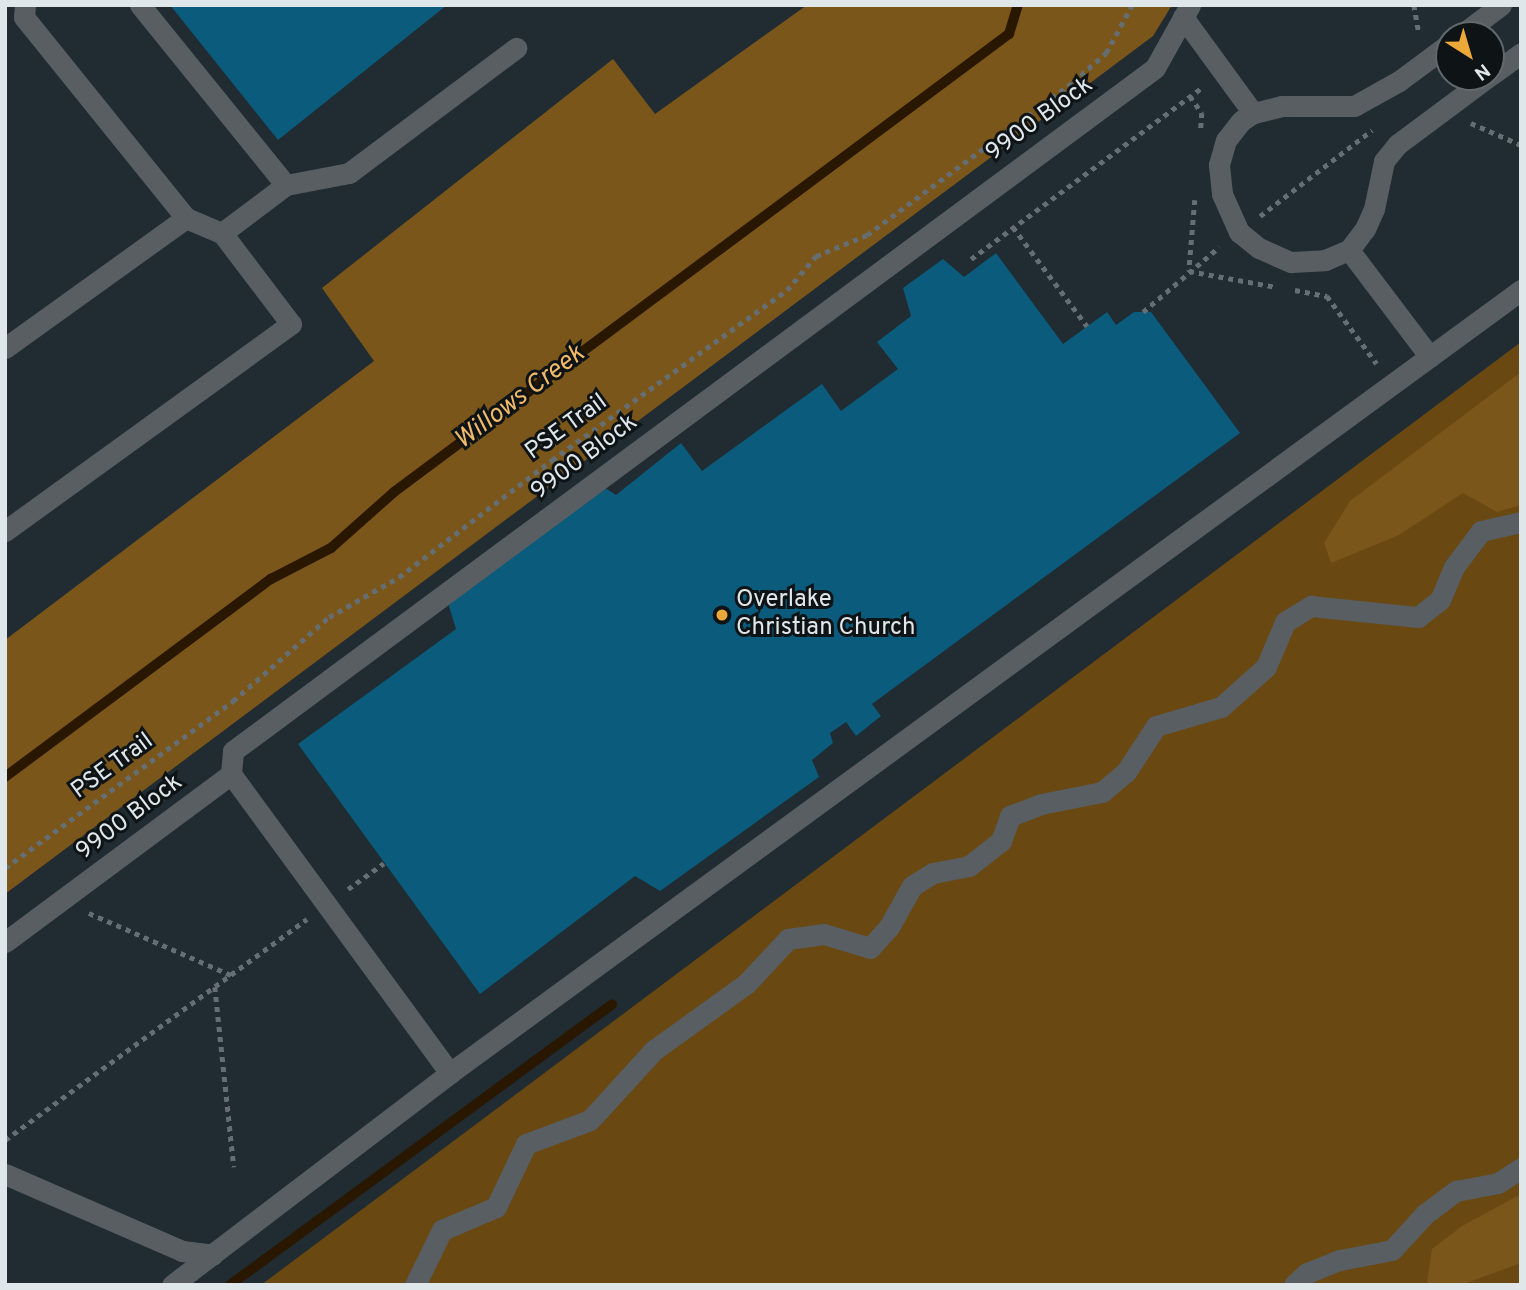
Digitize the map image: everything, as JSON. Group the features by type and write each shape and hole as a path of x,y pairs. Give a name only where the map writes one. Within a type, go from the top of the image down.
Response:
{"lane":[{"path":"5,531 291,324 222,233 186,218 24,17 25,5"},
{"path":"140,5 286,185"},
{"path":"1480,21 1501,5"},
{"path":"1186,11 1223,72 1253,113"},
{"name":"9900 Block","path":"5,942 231,774 233,751 1155,68 1186,11"},
{"path":"222,233 286,185 349,173 516,48"},
{"path":"1505,65 1521,53"},
{"path":"1435,54 1399,80 1354,106 1282,106 1253,113 1241,121 1226,140 1219,165 1222,194 1239,232 1259,248 1291,262 1325,260 1349,250 1365,229 1374,209 1384,161 1398,144 1470,91"},
{"path":"5,348 186,218"},
{"path":"1349,250 1430,356"},
{"path":"172,1285 450,1073 1521,290"},
{"path":"415,1285 442,1230 496,1208 526,1144 590,1120 654,1050 746,984 788,939 824,934 870,948 889,927 912,886 933,873 969,866 1001,841 1010,816 1041,804 1102,792 1126,772 1156,726 1221,708 1266,667 1284,622 1311,606 1418,617 1440,600 1454,567 1481,531 1521,522"},
{"path":"231,774 450,1073"},
{"path":"1294,1285 1307,1273 1339,1260 1392,1250 1425,1214 1456,1191 1498,1183 1521,1168"},
{"path":"5,1174 182,1251 214,1255"}],"path":[{"name":"PSE Trail","path":"5,867 233,701 329,617 399,577 552,460 786,290 816,256 867,235 1073,82 1106,53 1132,5"},
{"path":"971,259 1223,72"},
{"path":"1143,312 1189,271 1384,122"},
{"path":"1013,227 1087,326"},
{"path":"1189,271 1327,296 1392,385"},
{"path":"5,1140 384,863"},
{"path":"62,901 231,975"},
{"path":"215,986 234,1167"}],"shaded area":[{"path":"807,5 1172,5 1153,36 5,894 5,640 374,361 322,288 613,59 655,114"},
{"path":"1521,342 1521,1285 261,1285"},
{"path":"1521,372 1521,505 1497,512 1463,493 1399,535 1331,563 1324,543 1350,501"},
{"path":"1521,1194 1521,1263 1461,1285 1432,1285 1427,1282 1432,1249 1462,1226"}],"building":[{"path":"170,5 447,5 278,140"},
{"name":"Overlake Christian Church","path":"996,253 1063,344 1107,312 1116,325 1134,312 1151,312 1240,433 872,704 881,716 856,736 846,722 830,733 833,743 812,760 819,777 660,891 635,876 480,994 298,744 456,629 447,600 602,486 616,495 681,443 702,471 822,384 841,411 898,369 877,342 911,316 903,288 943,259 964,277"}],"waterway":[{"name":"Willows Creek","path":"5,777 271,579 331,548 394,492 1009,34 1018,5"},
{"path":"230,1285 612,1004"}],"place":[{"name":"Overlake Christian Church","path":"722,615"}]}
